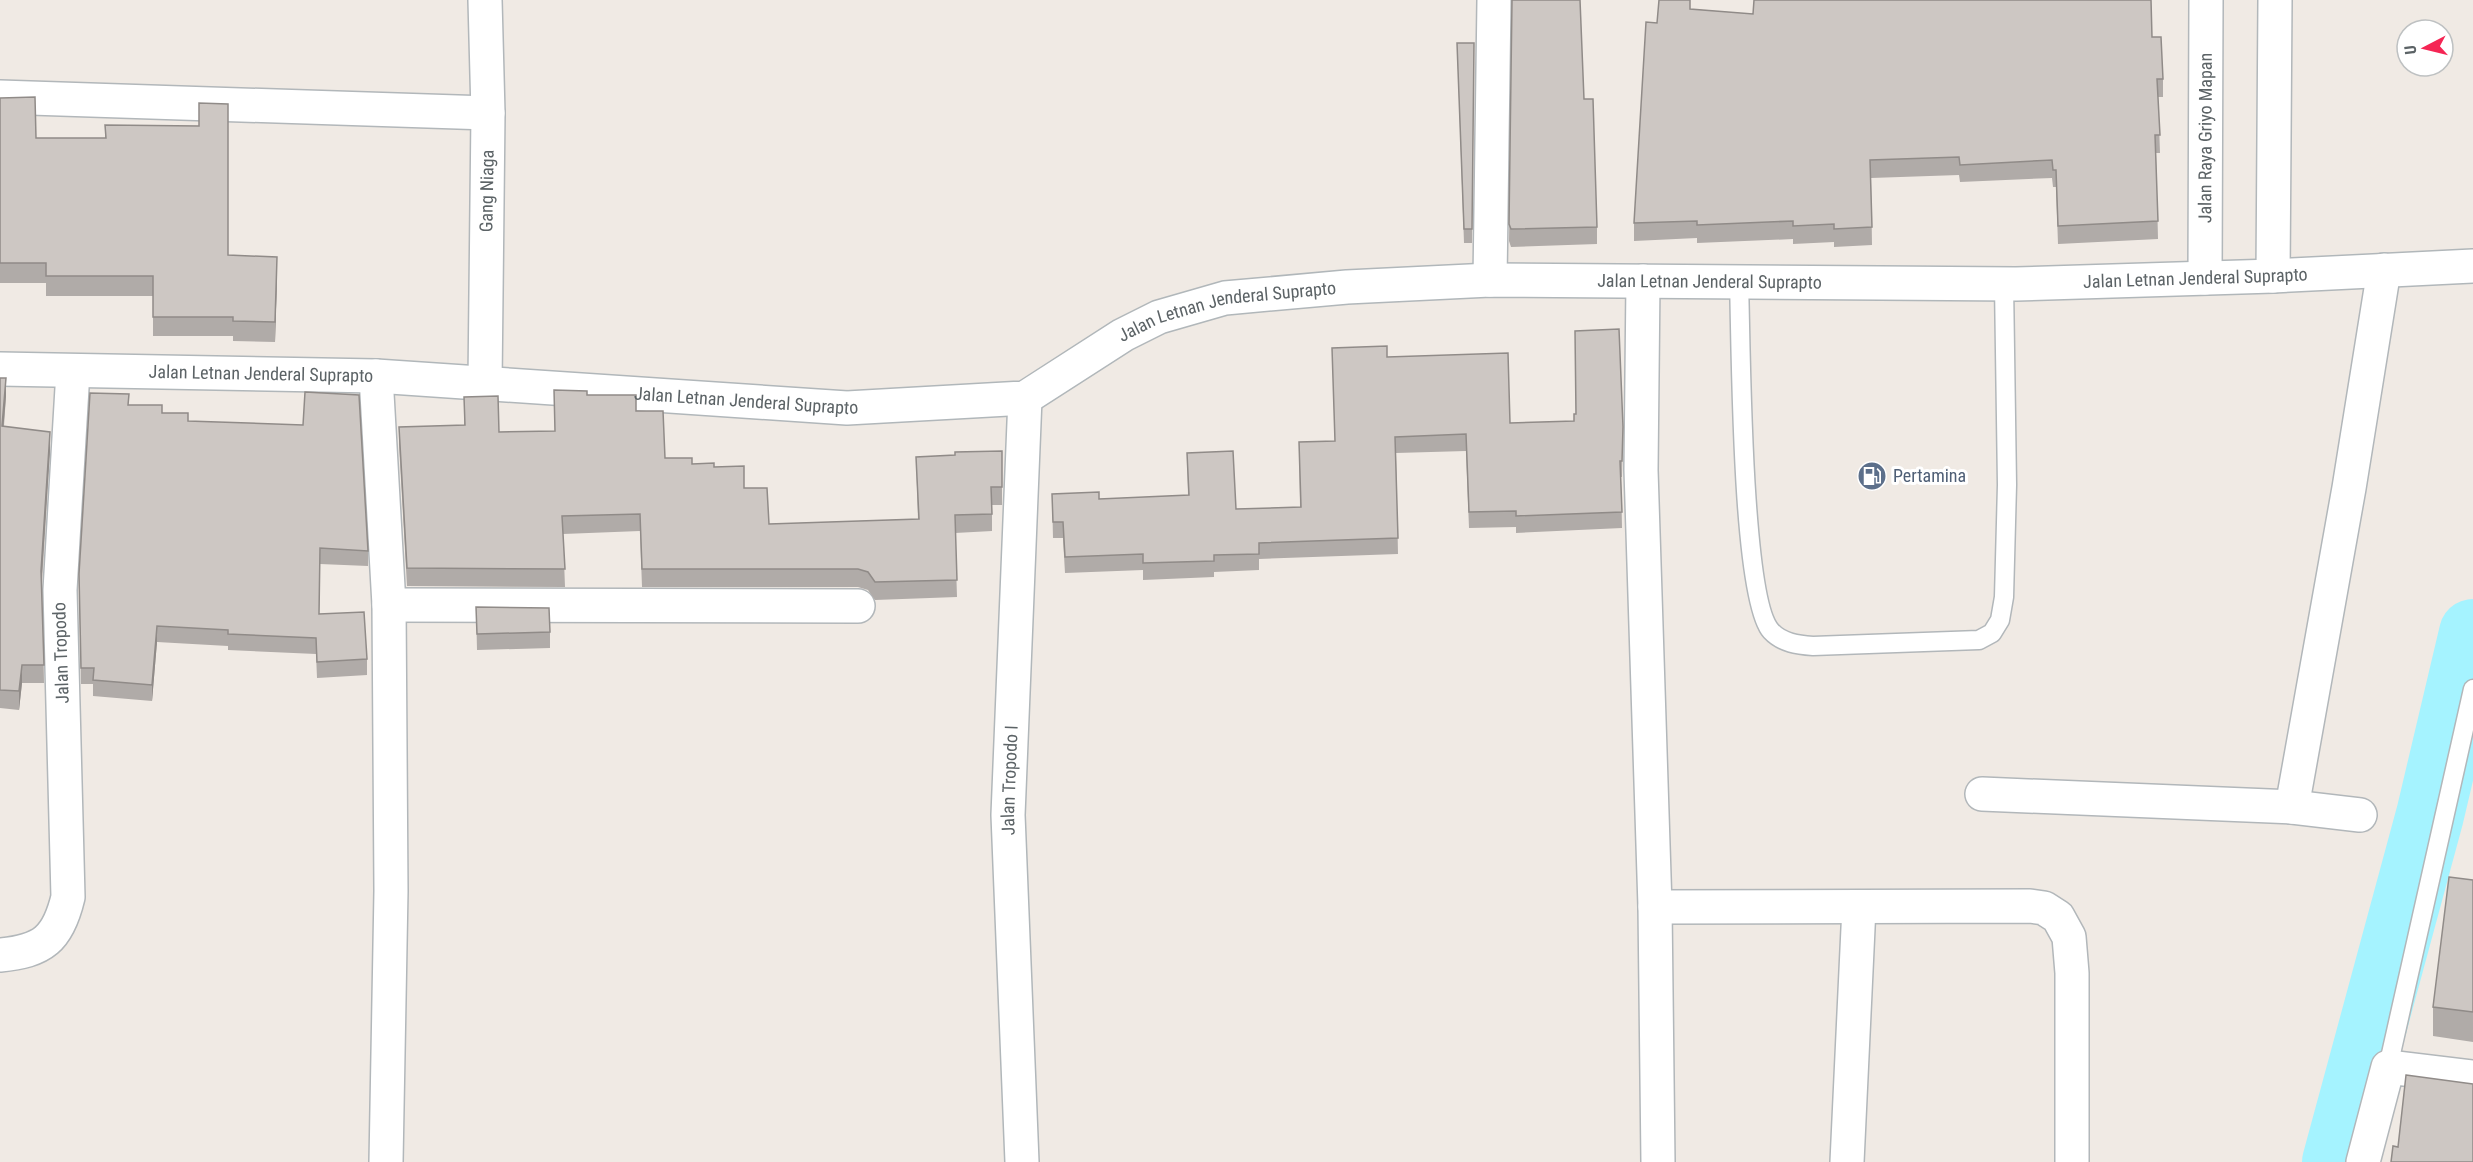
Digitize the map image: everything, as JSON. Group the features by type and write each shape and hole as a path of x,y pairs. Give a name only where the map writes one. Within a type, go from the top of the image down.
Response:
{"street":[{"name":"Gang Niaga","path":"485,0 488,113 485,383"},
{"path":"1490,280 1494,0"},
{"name":"Jalan Raya Griyo Mapan","path":"2205,278 2206,0"},
{"path":"2273,276 2275,0"},
{"path":"0,98 488,113"},
{"name":"Jalan Letnan Jenderal Suprapto","path":"0,369 376,376 847,408 1025,398 1123,335 1159,316 1225,298 1347,286 1490,280 2004,284 2273,276 2473,266"},
{"path":"2292,807 2349,488 2384,270"},
{"path":"1643,281 1641,470 1655,907 1658,1162"},
{"name":"Jalan Tropodo","path":"0,955 20,953 43,945 55,933 64,916 68,897 60,590 73,371"},
{"path":"376,376 389,605 391,891 386,1162"},
{"name":"Jalan Tropodo I","path":"1022,1162 1008,815 1025,398"},
{"path":"389,605 858,606"},
{"path":"1982,794 2292,807 2360,815"},
{"path":"1655,907 2030,906 2044,908 2058,917 2069,937 2072,973 2072,1162"},
{"path":"1847,1162 1859,907"},
{"path":"2363,1162 2388,1067 2473,1077"}],"lane":[{"path":"1739,282 1746,486 1759,607 1770,631 1791,644 1813,646 1980,640 1992,633 2000,620 2004,597 2007,485 2004,284"},
{"path":"2388,1067 2473,690"}],"building":[{"path":"1512,0 1580,0 1584,99 1593,99 1597,227 1511,229 1509,224"},
{"path":"1659,0 1690,0 1690,9 1753,14 1754,0 2151,0 2152,37 2161,37 2163,79 2157,79 2160,135 2155,135 2158,221 2058,226 2056,170 2053,170 2052,160 1960,165 1959,157 1870,160 1872,227 1834,229 1834,224 1793,226 1793,221 1697,225 1697,221 1634,223 1646,22 1657,23"},
{"path":"1457,43 1474,43 1472,229 1464,229"},
{"path":"35,97 36,138 106,138 105,125 199,126 199,103 228,104 228,255 277,257 275,322 233,321 233,317 153,317 153,276 46,276 46,263 0,263 0,98"},
{"path":"1619,329 1623,427 1622,461 1620,461 1622,512 1516,516 1516,511 1469,512 1466,434 1395,437 1398,538 1259,543 1259,554 1214,555 1214,561 1143,563 1143,554 1065,557 1063,522 1053,522 1052,494 1099,492 1099,499 1189,495 1187,453 1233,451 1236,509 1301,507 1299,442 1335,441 1332,348 1387,346 1387,357 1508,353 1510,423 1574,421 1574,414 1576,414 1575,331"},
{"path":"0,378 6,378 2,426 50,432 41,571 44,665 22,665 19,691 0,690"},
{"path":"554,390 587,391 587,395 636,395 636,411 663,411 665,458 692,458 692,464 714,463 714,467 744,466 744,488 767,488 769,524 919,519 916,457 955,455 955,452 1002,451 1002,487 991,487 992,514 955,515 957,580 875,582 868,572 858,569 642,569 640,514 562,516 565,569 407,568 399,427 465,425 464,397 498,396 499,432 555,431"},
{"path":"305,392 359,395 368,551 320,548 319,614 364,612 367,659 317,662 316,638 228,634 228,630 157,626 152,685 93,680 94,668 81,668 79,574 90,393 129,394 128,405 162,405 162,413 188,413 188,421 303,425"},
{"path":"476,607 549,608 550,632 477,634"},
{"path":"2449,877 2473,880 2473,1012 2433,1007"},
{"path":"2406,1075 2473,1084 2473,1162 2391,1162 2393,1146 2398,1147"}],"waterway":[{"path":"2336,1162 2430,815 2473,633"}],"place":[{"name":"Pertamina","path":"1872,476"}]}
